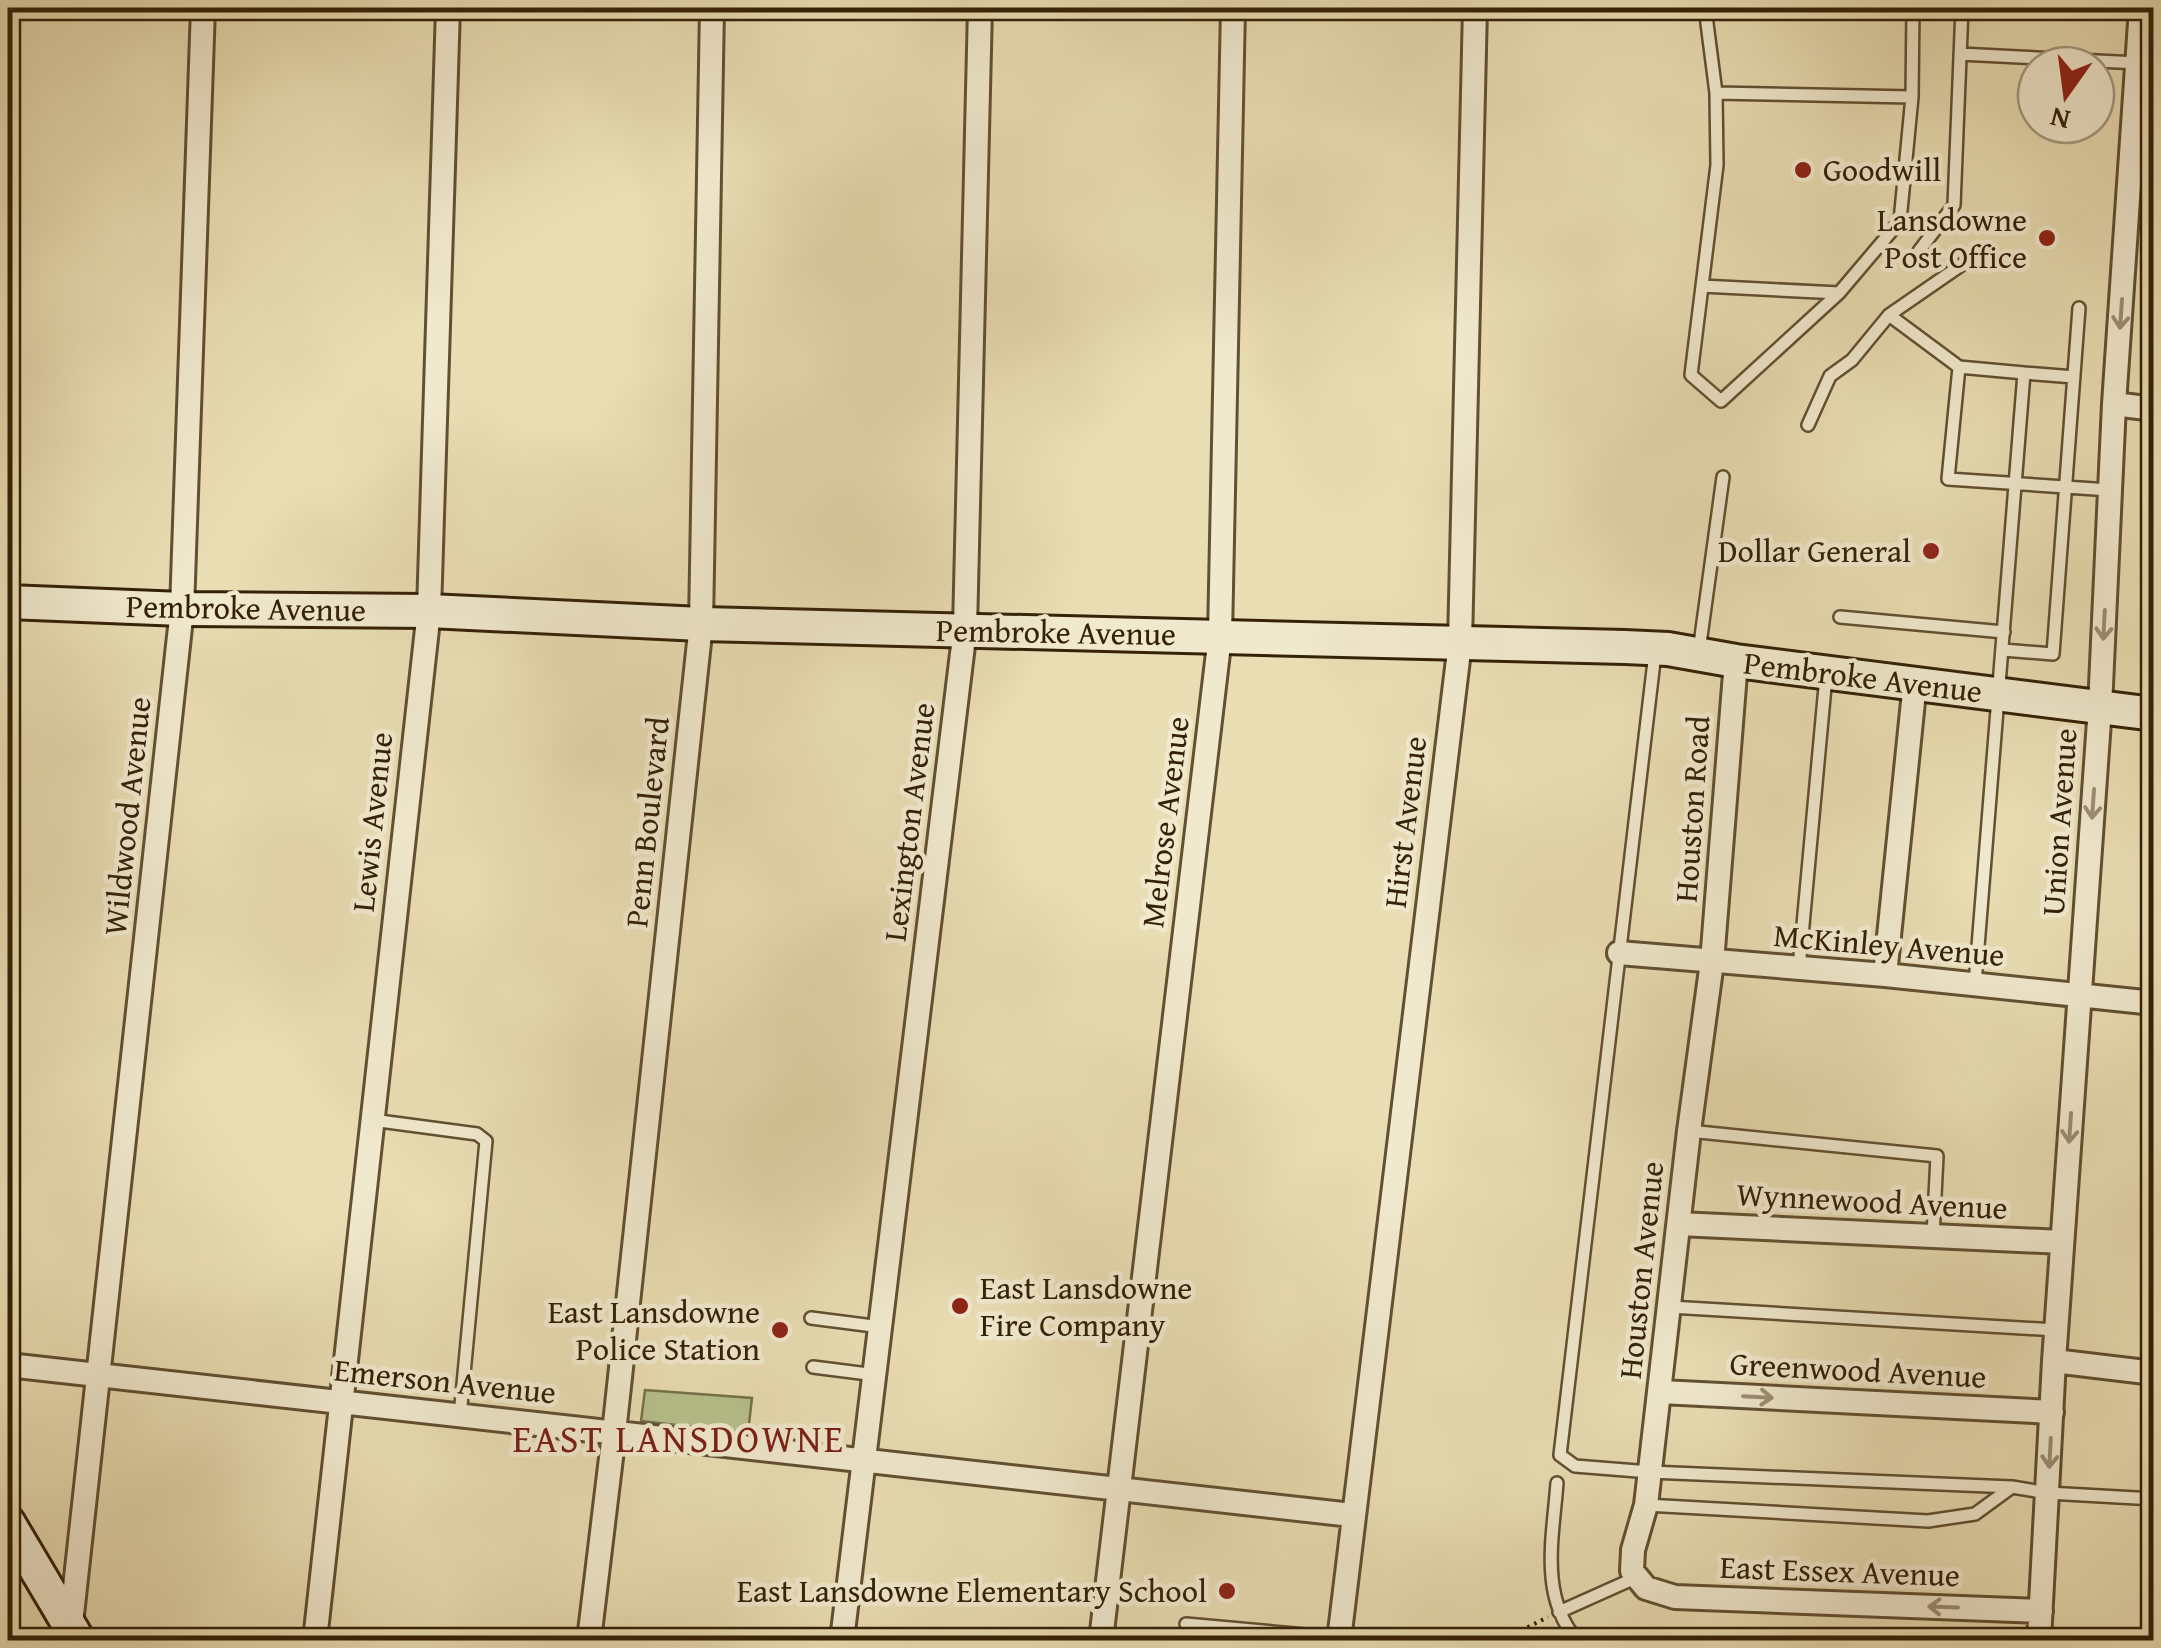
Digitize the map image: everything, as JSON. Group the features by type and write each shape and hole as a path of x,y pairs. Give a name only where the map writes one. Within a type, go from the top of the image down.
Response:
{"street":[{"name":"Wildwood Avenue","path":"73,1636 182,608 203,8"},
{"name":"Lewis Avenue","path":"315,1640 428,611 448,8"},
{"name":"Penn Boulevard","path":"588,1640 701,624 712,8"},
{"name":"Lexington Avenue","path":"842,1640 966,629 980,8"},
{"name":"Melrose Avenue","path":"1101,1640 1220,636 1234,8"},
{"name":"Hirst Avenue","path":"1339,1639 1460,643 1474,8"},
{"name":"Union Avenue","path":"2040,1640 2054,1361 2100,707 2114,404 2144,130 2138,63 2141,8"},
{"path":"2114,404 2154,408"},
{"name":"Pembroke Avenue","path":"8,602 1655,648 2154,714"},
{"name":"Houston Road","path":"1712,962 1736,661"},
{"path":"1885,975 1915,682"},
{"name":"McKinley Avenue","path":"1619,954 1885,975 2154,1003"},
{"name":"Houston Avenue","path":"1637,1580 1632,1571 1634,1550 1646,1504 1661,1392 1688,1131 1712,962"},
{"name":"Wynnewood Avenue","path":"1679,1224 2062,1242"},
{"path":"2054,1361 2154,1373"},
{"name":"Emerson Avenue","path":"8,1365 1352,1516"},
{"name":"Greenwood Avenue","path":"1661,1392 2052,1412"},
{"path":"8,1522 22,1569 73,1636"},
{"name":"East Essex Avenue","path":"1637,1580 1656,1593 1675,1597 2041,1611"}],"lane":[{"path":"1705,8 1716,93 1716,164 1691,376 1721,401 1839,293 1900,220 1912,97 1914,8"},
{"path":"1919,251 1954,205 1962,8"},
{"path":"1960,54 2138,63"},
{"path":"1716,93 1912,97"},
{"path":"1808,425 1830,376 1852,360 1889,315 1973,257"},
{"path":"1702,286 1839,293"},
{"path":"2002,650 2053,654 2079,308"},
{"path":"1889,315 1959,367 2074,377"},
{"path":"1959,367 1948,479 2110,490"},
{"path":"1975,984 2024,373"},
{"path":"1698,655 1723,477"},
{"path":"1840,616 2004,632"},
{"path":"1655,648 1560,1454 1575,1466 1650,1472 2012,1488 2154,1499"},
{"path":"1800,968 1826,672"},
{"path":"372,1120 477,1134 486,1141 460,1416"},
{"path":"1688,1131 1936,1156 1933,1236"},
{"path":"1670,1307 2056,1330"},
{"path":"811,1318 881,1327"},
{"path":"813,1367 876,1375"},
{"path":"1557,1483 1550,1580 1559,1612 1577,1640"},
{"path":"1646,1504 1928,1521 1975,1514 2012,1488"},
{"path":"1559,1612 1637,1580"},
{"path":"1186,1624 1339,1639"}],"path":[{"path":"1512,1640 1512,1635 1559,1612"}],"green space":[{"path":"645,1390 752,1398 748,1433 641,1421"}],"place":[{"name":"Goodwill","path":"1803,170"},
{"name":"Lansdowne Post Office","path":"2047,238"},
{"name":"Dollar General","path":"1931,551"},
{"name":"East Lansdowne Fire Company","path":"960,1306"},
{"name":"East Lansdowne Police Station","path":"780,1330"},
{"name":"East Lansdowne Elementary School","path":"1227,1591"}],"district":[{"name":"EAST LANSDOWNE","path":"679,1439"}]}
